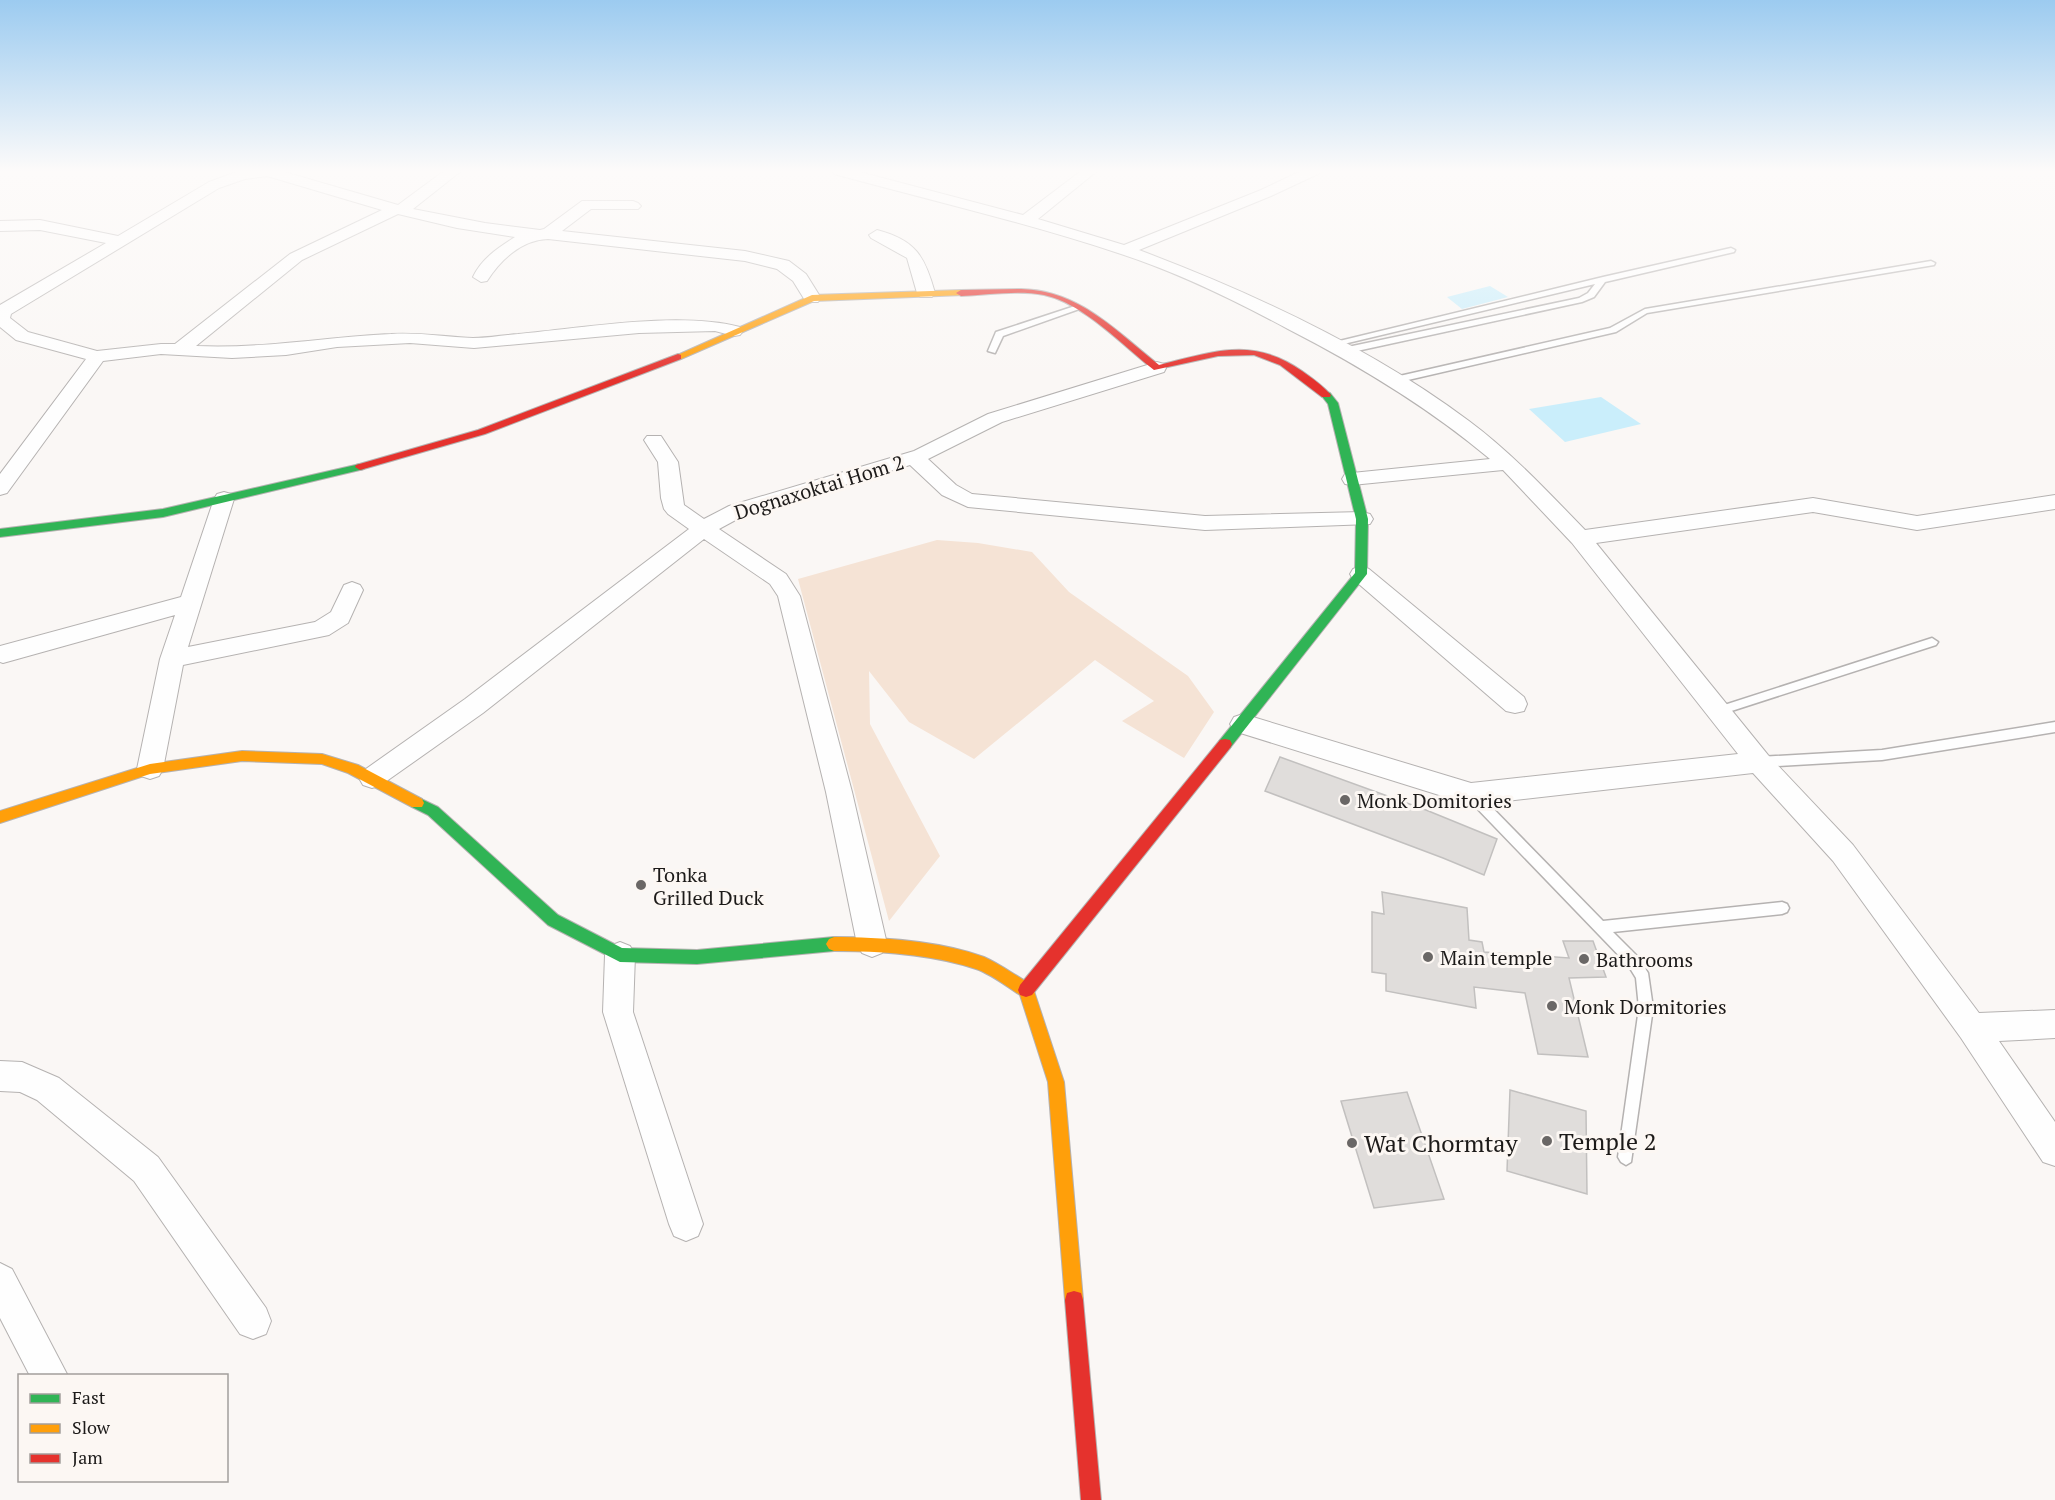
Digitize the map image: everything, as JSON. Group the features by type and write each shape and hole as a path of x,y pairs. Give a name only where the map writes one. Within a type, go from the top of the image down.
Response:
{"street":[{"path":"120,241 3,311 1,319 22,336 97,357 161,349 232,353 286,350 337,342 410,338 474,343 639,328 715,326 734,331"},
{"path":"178,351 296,257 330,241"},
{"path":"481,277 492,261 522,241"},
{"path":"611,241 745,256 783,265 801,278 812,298"},
{"path":"889,241 912,252 917,257 926,293"},
{"path":"1094,241 1125,250 1254,304 1337,348 1395,380 1462,424 1508,463 1580,538 1759,762 1843,853 1972,1028 2055,1150"},
{"path":"1125,250 1146,241"},
{"path":"0,533 163,513 404,457 540,413 812,298 926,293 1042,292 1053,294 1078,308 1157,368 1253,352 1280,363 1323,390 1333,403 1362,519 1361,574 1243,724 1026,990"},
{"path":"0,488 97,357"},
{"name":"Dognaxoktai Hom 2","path":"372,778 474,706 704,528 736,511 914,457 940,448 975,426 995,418 1157,368"},
{"path":"654,440 667,458 670,467 670,499 675,509 778,579 789,596 840,792 872,944"},
{"path":"914,457 949,490 968,500 1205,523 1362,519"},
{"path":"1352,479 1508,463"},
{"path":"150,769 172,659 188,603 224,499"},
{"path":"1580,538 1813,505 1829,506 1894,521 1917,523 2055,502"},
{"path":"1361,574 1515,704"},
{"path":"172,659 321,629 340,617 352,590"},
{"path":"3,654 188,603"},
{"path":"1243,724 1471,795 1759,762"},
{"path":"0,817 150,769 242,756 322,759 372,778 433,811 553,920 620,955 697,957 834,944 872,944 925,950 981,963 1026,990 1056,1082 1091,1500"},
{"path":"620,955 618,1012 686,1224"},
{"path":"1972,1028 2055,1024"},
{"path":"0,1076 22,1077 48,1089 146,1169 253,1321"},
{"path":"0,1281 49,1374"}],"lane":[{"path":"1337,348 1603,279 1731,250"},
{"path":"1395,380 1613,330 1645,310 1931,263"},
{"path":"1337,348 1582,300 1591,295 1603,279"},
{"path":"992,351 999,334 1078,308"},
{"path":"1719,711 1932,642"},
{"path":"1759,762 1882,755 2055,728"},
{"path":"1471,795 1633,961 1643,978 1646,1008 1626,1157"},
{"path":"1600,927 1782,908"}],"shaded area":[{"path":"937,540 978,543 1032,552 1069,592 1188,676 1214,712 1184,758 1122,721 1154,701 1095,660 974,759 909,722 869,671 870,724 940,856 889,921 798,579"}],"water":[{"path":"1490,286 1508,297 1462,309 1447,297"},
{"path":"1601,397 1641,424 1565,442 1529,409"}],"building":[{"name":"Monk Domitories","path":"1280,757 1426,810 1497,839 1484,875 1265,791"},
{"path":"1382,892 1467,908 1469,940 1482,942 1484,952 1569,958 1563,941 1593,941 1606,977 1569,978 1588,1057 1538,1054 1525,993 1474,987 1476,1008 1386,991 1386,974 1372,972 1372,912 1384,914"},
{"name":"Temple 2","path":"1510,1090 1586,1111 1587,1194 1507,1171"},
{"path":"1407,1092 1444,1199 1374,1208 1341,1101"}],"traffic: fast":[{"path":"1225,744 1361,574 1362,519 1333,403 1326,395"},
{"path":"0,533 163,513 360,467"},
{"path":"417,803 433,811 553,920 620,955 697,957 834,944"}],"traffic: slow":[{"path":"678,357 812,298 961,293"},
{"path":"0,817 150,769 242,756 322,759 353,769 417,803"},
{"path":"834,944 872,944 925,950 981,963 1026,990 1056,1082 1074,1300"}],"traffic: jam":[{"path":"961,293 1031,291 1055,295 1085,312 1157,368 1218,353 1254,352 1284,363 1326,395"},
{"path":"360,467 482,432 561,404 678,357"},
{"path":"1026,990 1225,744"},
{"path":"1074,1300 1091,1500"}],"place":[{"name":"Monk Domitories","path":"1345,800"},
{"name":"Tonka Grilled Duck","path":"641,885"},
{"name":"Main temple","path":"1428,957"},
{"name":"Bathrooms","path":"1584,959"},
{"name":"Monk Dormitories","path":"1552,1006"},
{"name":"Temple 2","path":"1547,1141"},
{"name":"Wat Chormtay","path":"1352,1143"}]}
